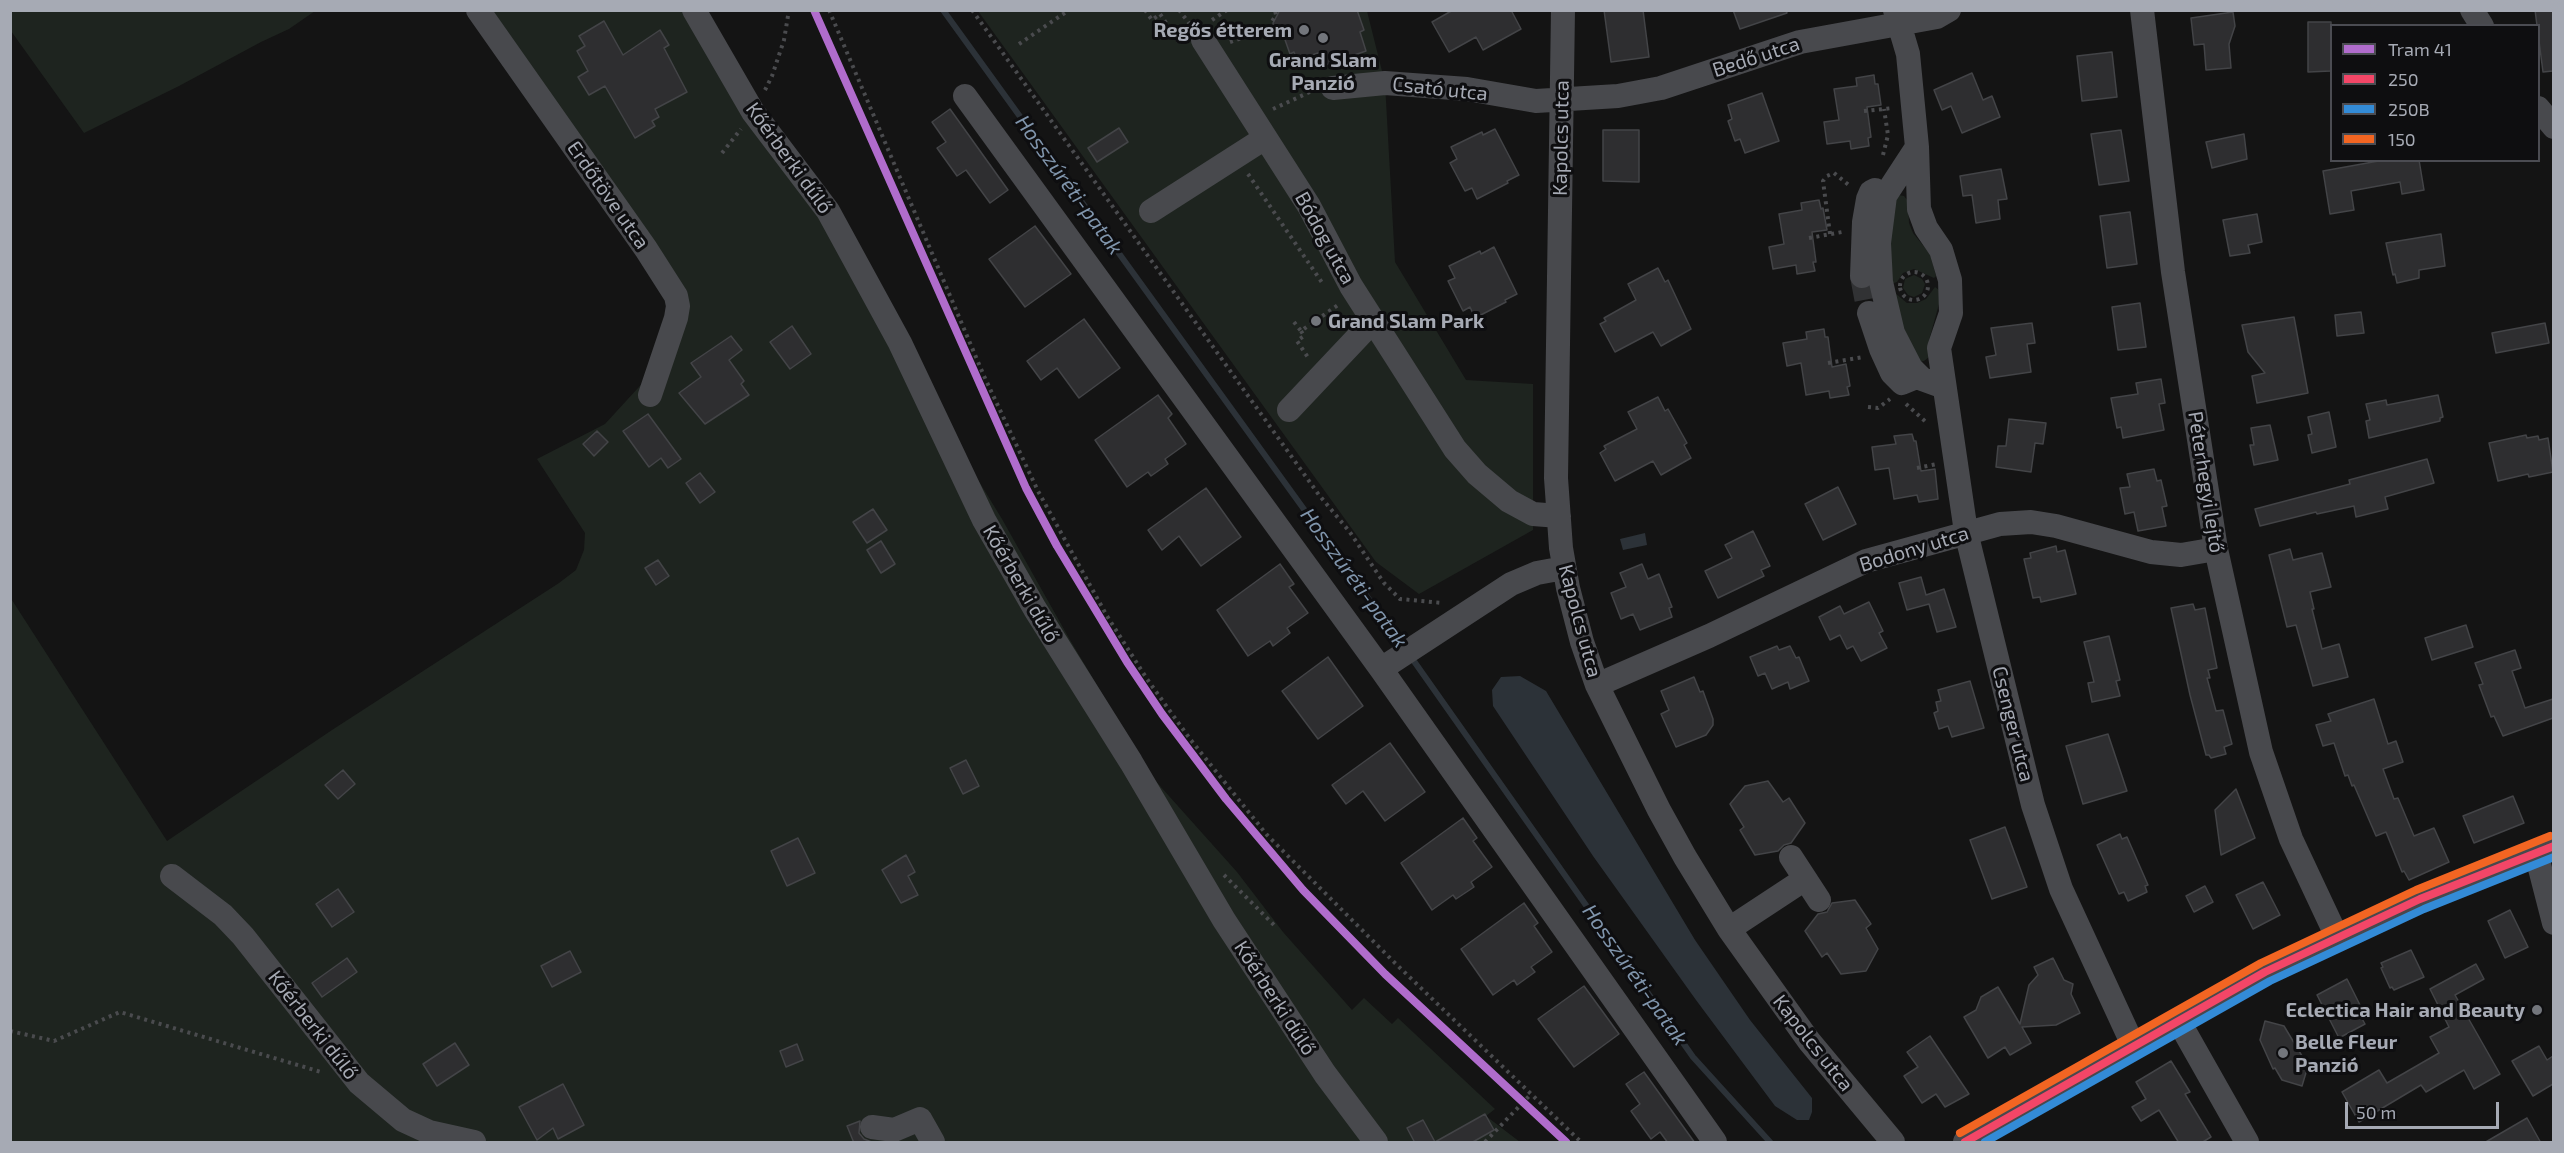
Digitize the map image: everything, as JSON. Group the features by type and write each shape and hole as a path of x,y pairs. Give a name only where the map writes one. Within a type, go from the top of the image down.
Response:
{"street":[{"name":"Erdőtöve utca","path":"478,10 646,249 676,296 678,306 676,318 650,395"},
{"name":"Kőérberki dűlő","path":"694,10 753,112 834,220 900,343 984,520 1035,609 1224,920 1325,1074 1376,1143"},
{"name":"Kapolcs utca","path":"1563,10 1556,478 1564,568 1582,642 1597,685 1685,858 1729,929 1809,1041 1893,1143"},
{"name":"Bedő utca","path":"1562,101 1618,96 1661,88 1800,42 1897,18 1937,17 1949,10"},
{"name":"Péterhegyi lejtő","path":"2142,10 2173,272 2216,549 2260,752 2291,839 2337,937"},
{"path":"2472,10 2481,24"},
{"name":"Csenger utca","path":"1897,18 1908,54 1917,147 1918,209 1926,228 1941,250 1950,280 1951,314 1939,348 1966,532 2033,805 2061,889 2133,1046"},
{"name":"Bódog utca","path":"1207,46 1309,206 1351,286 1443,432 1477,474 1509,501 1533,514 1559,516"},
{"name":"Csató utca","path":"1333,88 1385,83 1467,89 1536,101 1562,101"},
{"path":"965,96 1387,665 1715,1143"},
{"path":"2540,111 2553,127"},
{"path":"1151,211 1239,154 1260,129"},
{"path":"1917,147 1891,183 1885,196 1880,226 1881,282 1893,333 1911,368 1919,376 1944,387"},
{"path":"1862,276 1862,236 1868,199 1871,192 1891,183"},
{"path":"1869,312 1881,349 1892,373 1902,382 1919,376"},
{"path":"1289,410 1373,321"},
{"name":"Bodony utca","path":"1597,685 1709,636 1866,561 2000,524 2031,522 2055,526 2151,552 2181,555 2216,549"},
{"path":"1387,665 1460,616 1522,579 1537,573 1564,568"},
{"path":"1965,1143 2265,972 2420,899 2545,850 2553,923"},
{"path":"1791,857 1819,900"},
{"name":"Kőérberki dűlő","path":"172,876 223,915 243,936 358,1083 403,1120 429,1132 474,1143"},
{"path":"1729,929 1805,879"},
{"path":"2178,1020 2247,1143"},
{"path":"872,1127 894,1130 920,1119 933,1143"}],"path":[{"path":"772,76 784,40 789,10"},
{"path":"829,10 979,365 1038,491 1107,616 1147,679 1190,739 1267,835 1581,1143"},
{"path":"972,10 1318,495 1349,531 1384,583 1400,599 1444,603 1460,616"},
{"path":"1019,44 1069,10"},
{"path":"1207,46 1273,27 1271,23 1276,15 1275,10"},
{"path":"1260,129 1305,93 1333,88"},
{"path":"1864,111 1904,106"},
{"path":"1239,154 1253,183 1326,288"},
{"path":"1830,234 1823,181 1834,173 1855,190"},
{"path":"1809,238 1845,232"},
{"path":"1912,272 1921,274 1927,281 1925,294 1917,300 1904,296 1900,288 1904,276 1912,272"},
{"path":"1300,332 1338,306 1332,297"},
{"path":"1294,322 1304,336 1297,341 1321,376"},
{"path":"1828,363 1864,357"},
{"path":"1868,407 1878,408 1893,396"},
{"path":"1222,873 1274,926"},
{"path":"10,1031 54,1041 120,1012 327,1074 343,1063"},
{"path":"1485,1143 1531,1095"}],"shaded area":[{"path":"10,11 315,11 289,29 84,133 11,31"},
{"path":"469,11 694,11 828,211 923,390 1002,519 1070,640 1152,777 1237,872 1283,932 1352,1010 1364,998 1392,1024 1398,1018 1495,1109 1486,1116 1520,1142 11,1142 10,597 167,841 576,570 584,550 585,533 537,459 605,424 649,376 674,310"},
{"name":"Grand Slam Park","path":"978,11 1367,11 1385,83 1395,262 1466,380 1533,384 1533,530 1419,594 1376,562"},
{"path":"1898,195 1904,196 1908,201 1909,223 1913,233 1930,254 1936,276 1934,278 1914,269 1903,273 1897,282 1891,284 1888,260 1894,199"},
{"path":"1914,275 1922,279 1925,284 1922,293 1914,297 1908,295 1903,288 1905,279"},
{"path":"1935,287 1939,290 1939,304 1929,340 1929,357 1918,362 1904,337 1895,293 1907,303 1917,303 1926,299"},
{"path":"1645,533 1647,545 1623,550 1620,539"},
{"path":"1520,676 1546,691 1695,940 1750,1020 1812,1098 1812,1112 1809,1120 1797,1120 1775,1106 1593,856 1493,706 1492,690 1501,677"}],"building":[{"name":"Grand Slam Panzió","path":"1280,10 1357,10 1364,30 1360,32 1366,51 1325,65 1321,52 1297,60 1294,52 1290,54 1283,34 1275,31 1273,23"},
{"path":"1453,10 1511,10 1521,29 1483,50 1476,37 1449,52 1432,22"},
{"path":"1604,10 1643,10 1649,57 1611,62"},
{"path":"1733,10 1786,10 1787,13 1740,29"},
{"path":"2535,10 2553,10 2553,71 2543,72 2540,24 2537,24"},
{"path":"2233,12 2235,26 2229,44 2231,68 2206,70 2204,44 2194,45 2191,18"},
{"path":"604,21 623,55 660,30 669,45 664,48 687,92 655,109 659,117 652,121 655,126 635,138 605,86 589,95 578,77 588,71 577,51 585,46 579,36"},
{"path":"2308,22 2331,22 2330,71 2308,72"},
{"path":"2112,52 2117,97 2082,101 2077,56"},
{"path":"1972,73 1983,100 1992,96 2000,117 1962,133 1951,106 1942,110 1934,90"},
{"path":"1874,75 1875,84 1878,84 1881,105 1867,107 1871,137 1868,138 1869,146 1851,149 1850,141 1827,144 1824,122 1839,120 1834,89 1857,86 1856,78"},
{"path":"1762,93 1779,141 1745,153 1740,139 1735,141 1728,121 1732,119 1728,105"},
{"path":"950,109 1008,190 990,203 966,170 957,176 937,148 946,142 932,122"},
{"path":"1119,128 1128,142 1097,162 1088,148"},
{"path":"1495,129 1519,175 1477,199 1472,188 1465,191 1450,163 1457,159 1451,147 1482,132 1483,135"},
{"path":"1603,130 1639,130 1639,182 1603,181"},
{"path":"2121,130 2129,181 2099,185 2091,134"},
{"path":"2244,134 2247,159 2212,168 2206,142"},
{"path":"2373,162 2419,162 2424,190 2402,194 2400,182 2351,191 2354,210 2330,214 2323,171"},
{"path":"2001,169 2007,199 1998,200 2000,219 1976,223 1972,195 1963,196 1960,176"},
{"path":"1819,200 1821,209 1823,208 1827,230 1812,232 1815,271 1797,274 1796,265 1773,269 1769,247 1784,244 1779,214 1802,210 1801,203"},
{"path":"2130,212 2137,264 2107,268 2100,216"},
{"path":"2257,214 2262,242 2248,245 2250,253 2230,256 2223,220"},
{"path":"1035,226 1071,274 1025,307 989,259"},
{"path":"2441,234 2445,266 2419,270 2419,278 2397,283 2386,243"},
{"path":"1494,247 1517,294 1475,318 1470,307 1463,311 1448,281 1455,278 1449,266"},
{"path":"1658,268 1665,282 1668,280 1691,329 1661,346 1653,332 1615,352 1600,324 1606,321 1604,318 1636,300 1628,284"},
{"path":"2140,303 2146,347 2118,350 2112,307"},
{"path":"2361,312 2364,333 2337,336 2335,315"},
{"path":"2294,317 2308,393 2257,403 2252,376 2265,373 2248,352 2242,325"},
{"path":"1084,319 1120,368 1079,398 1057,368 1041,380 1027,361"},
{"path":"2032,323 2035,343 2027,344 2031,372 1990,378 1986,357 1996,355 1991,328"},
{"path":"2545,323 2549,343 2496,353 2492,333"},
{"path":"792,326 811,354 790,369 770,342"},
{"path":"1824,329 1825,337 1828,337 1832,367 1846,364 1850,386 1847,387 1849,395 1830,398 1829,391 1806,395 1801,363 1787,366 1783,343 1807,339 1806,332"},
{"path":"731,336 742,350 729,360 744,381 741,384 749,395 705,424 679,393 701,377 691,363"},
{"path":"2161,379 2165,403 2159,404 2164,430 2123,438 2121,427 2117,428 2111,398 2138,394 2136,383"},
{"path":"1158,395 1172,414 1168,418 1186,444 1165,459 1168,464 1151,476 1148,472 1127,487 1095,440"},
{"path":"2438,395 2443,417 2440,421 2369,438 2366,421 2370,420 2366,404 2386,400 2387,405"},
{"path":"1658,397 1665,411 1668,409 1687,443 1684,445 1691,458 1661,475 1653,461 1615,481 1600,453 1606,449 1604,446 1637,429 1628,412"},
{"path":"2329,412 2336,447 2312,453 2308,435 2312,434 2308,417"},
{"path":"648,414 681,459 668,468 661,458 649,467 623,431"},
{"path":"2009,419 2046,423 2043,444 2035,443 2031,472 1996,467 1998,446 2006,446"},
{"path":"2270,425 2278,460 2254,465 2250,445 2254,445 2251,428"},
{"path":"597,431 608,442 594,456 583,444"},
{"path":"1912,434 1916,441 1921,471 1935,469 1938,499 1919,502 1917,495 1894,499 1889,468 1875,470 1872,447 1896,444 1894,436"},
{"path":"2526,435 2527,438 2538,436 2539,440 2548,438 2553,472 2529,477 2528,474 2498,481 2489,443"},
{"path":"2427,459 2434,483 2385,497 2388,509 2356,517 2354,506 2317,514 2316,512 2260,526 2255,509 2350,484 2349,480"},
{"path":"2154,469 2157,481 2161,480 2167,506 2162,507 2166,526 2138,531 2134,512 2125,514 2120,488 2130,487 2127,474"},
{"path":"700,473 715,492 700,503 686,483"},
{"path":"1838,487 1856,524 1823,540 1805,504"},
{"path":"1206,488 1241,537 1201,566 1179,536 1162,550 1148,530"},
{"path":"873,509 887,530 867,543 853,522"},
{"path":"1753,531 1770,566 1761,570 1764,576 1718,598 1705,571 1732,558 1725,545"},
{"path":"881,541 895,564 881,573 867,550"},
{"path":"2056,546 2057,552 2065,550 2076,594 2041,602 2040,597 2033,598 2024,559 2031,558 2030,553"},
{"path":"2290,549 2293,560 2322,553 2331,587 2310,592 2314,609 2312,609 2322,649 2339,644 2348,677 2313,686 2296,625 2287,627 2269,555"},
{"path":"658,560 669,576 656,585 645,568"},
{"path":"1280,564 1294,584 1289,587 1308,613 1287,628 1290,633 1273,646 1270,641 1248,656 1217,610"},
{"path":"1642,564 1648,579 1659,574 1672,607 1669,608 1672,617 1640,630 1633,614 1621,619 1611,593 1626,587 1620,573"},
{"path":"1921,577 1926,595 1944,589 1956,627 1937,632 1929,604 1907,610 1899,583"},
{"path":"1869,602 1883,631 1879,633 1887,648 1861,661 1853,646 1847,649 1840,635 1830,640 1819,617 1840,606 1844,614"},
{"path":"2193,604 2195,610 2205,608 2217,668 2208,670 2210,678 2207,678 2216,711 2223,710 2232,744 2224,747 2226,754 2211,758 2206,755 2190,695 2171,608"},
{"path":"2466,625 2473,647 2432,660 2425,638"},
{"path":"2109,636 2120,680 2116,681 2120,696 2092,702 2088,683 2094,682 2084,642"},
{"path":"1777,646 1779,650 1790,646 1796,658 1799,657 1809,681 1790,689 1788,682 1772,689 1765,673 1758,676 1750,657"},
{"path":"2515,650 2521,668 2512,671 2525,708 2553,699 2553,718 2503,736 2494,716 2491,717 2479,685 2483,684 2475,663"},
{"path":"1328,657 1363,706 1318,739 1282,691"},
{"path":"1694,677 1700,692 1703,691 1713,725 1706,735 1676,747 1661,714 1669,710 1661,691"},
{"path":"1970,681 1984,728 1952,737 1948,726 1939,729 1934,713 1938,711 1936,702 1941,701 1938,690"},
{"path":"2374,699 2388,744 2396,741 2403,762 2383,769 2394,799 2398,798 2414,836 2434,828 2449,862 2409,880 2404,871 2402,872 2386,832 2376,836 2354,785 2352,786 2348,775 2345,776 2334,743 2323,746 2316,725 2331,721 2328,714"},
{"path":"2108,734 2127,791 2083,804 2066,746"},
{"path":"1390,743 1425,792 1385,821 1363,791 1346,804 1332,785"},
{"path":"966,760 979,786 963,794 950,768"},
{"path":"343,770 355,784 338,799 325,785"},
{"path":"1768,781 1783,802 1789,798 1805,823 1791,843 1784,845 1778,851 1755,855 1740,830 1744,827 1730,804 1745,786"},
{"path":"2236,789 2255,838 2221,855 2215,810"},
{"path":"2513,796 2524,823 2474,843 2463,816"},
{"path":"1463,818 1477,838 1473,841 1492,867 1471,882 1474,887 1456,899 1453,895 1432,910 1401,863"},
{"path":"2005,827 2027,887 1992,899 1970,840"},
{"path":"2120,834 2122,839 2127,837 2148,885 2145,886 2147,892 2128,901 2124,892 2119,894 2097,845"},
{"path":"798,838 815,873 787,886 771,851"},
{"path":"906,855 915,872 908,876 918,895 901,903 882,870"},
{"path":"2263,882 2280,915 2253,929 2236,895"},
{"path":"2205,886 2213,902 2194,912 2186,896"},
{"path":"338,889 354,912 332,927 316,904"},
{"path":"1855,900 1871,924 1866,928 1878,949 1866,971 1841,974 1827,953 1822,957 1805,931 1818,914 1827,912 1832,903"},
{"path":"1524,903 1538,923 1534,926 1552,952 1531,967 1535,972 1517,985 1514,980 1493,995 1461,949"},
{"path":"2510,910 2528,947 2505,958 2488,921"},
{"path":"2411,950 2424,977 2394,990 2390,988 2381,963"},
{"path":"570,951 581,972 552,987 541,966"},
{"path":"347,958 357,972 322,997 312,983"},
{"path":"2053,958 2064,980 2073,984 2071,994 2080,1013 2056,1025 2022,1027 2031,1043 2010,1055 2005,1047 1988,1058 1964,1017 1976,1010 1981,997 1998,987 2020,1024 2029,985 2038,975 2034,967"},
{"path":"2476,964 2484,979 2455,995 2500,1074 2474,1089 2464,1070 2426,1092 2421,1085 2359,1122 2342,1092 2379,1070 2387,1083 2439,1053 2430,1037 2449,1027 2430,989"},
{"path":"2347,979 2364,1013 2360,1015 2365,1024 2339,1038 2317,995"},
{"path":"1584,986 1619,1034 1574,1067 1538,1019"},
{"name":"Belle Fleur Panzió","path":"2265,1021 2284,1026 2308,1066 2302,1086 2282,1080 2275,1068 2273,1069 2260,1040"},
{"path":"1930,1036 1969,1094 1945,1107 1936,1094 1922,1103 1904,1076 1918,1067 1907,1052"},
{"path":"455,1043 469,1065 437,1086 423,1064"},
{"path":"797,1044 803,1060 786,1067 780,1051"},
{"path":"2539,1046 2547,1060 2553,1056 2553,1084 2533,1096 2512,1061"},
{"path":"2171,1061 2190,1092 2185,1094 2211,1137 2201,1143 2179,1143 2159,1110 2141,1121 2132,1107 2146,1099 2136,1082"},
{"path":"1644,1072 1695,1143 1668,1143 1660,1132 1651,1139 1631,1111 1640,1104 1626,1084"},
{"path":"563,1084 584,1125 558,1139 553,1128 537,1140 519,1107"},
{"path":"1485,1114 1494,1130 1471,1143 1415,1143 1407,1128 1423,1120 1435,1142"},
{"path":"2527,1118 2541,1143 2484,1143"},
{"path":"860,1121 859,1133 864,1139 874,1143 854,1143 847,1126"}],"waterway":[{"name":"Hosszúréti-patak","path":"943,10 1405,649"},
{"name":"Hosszúréti-patak","path":"1411,657 1693,1057 1770,1142"}],"tunnel":[{"path":"1862,276 1869,313"}],"tram line":[{"name":"41","path":"814,10 1026,488 1057,546 1127,662 1162,714 1226,799 1303,890 1385,974 1566,1142"}],"transit line":[{"name":"150","path":"1960,1133 2261,963 2416,890 2550,836"},
{"name":"250","path":"1965,1142 2265,972 2420,899 2554,846"},
{"name":"250B","path":"1985,1142 2270,981 2424,909 2554,857"}],"place":[{"name":"Regős étterem","path":"1304,30"},
{"name":"Grand Slam Panzió","path":"1323,38"},
{"name":"Grand Slam Park","path":"1316,321"},
{"name":"Eclectica Hair and Beauty","path":"2537,1010"},
{"name":"Belle Fleur Panzió","path":"2283,1053"}]}
